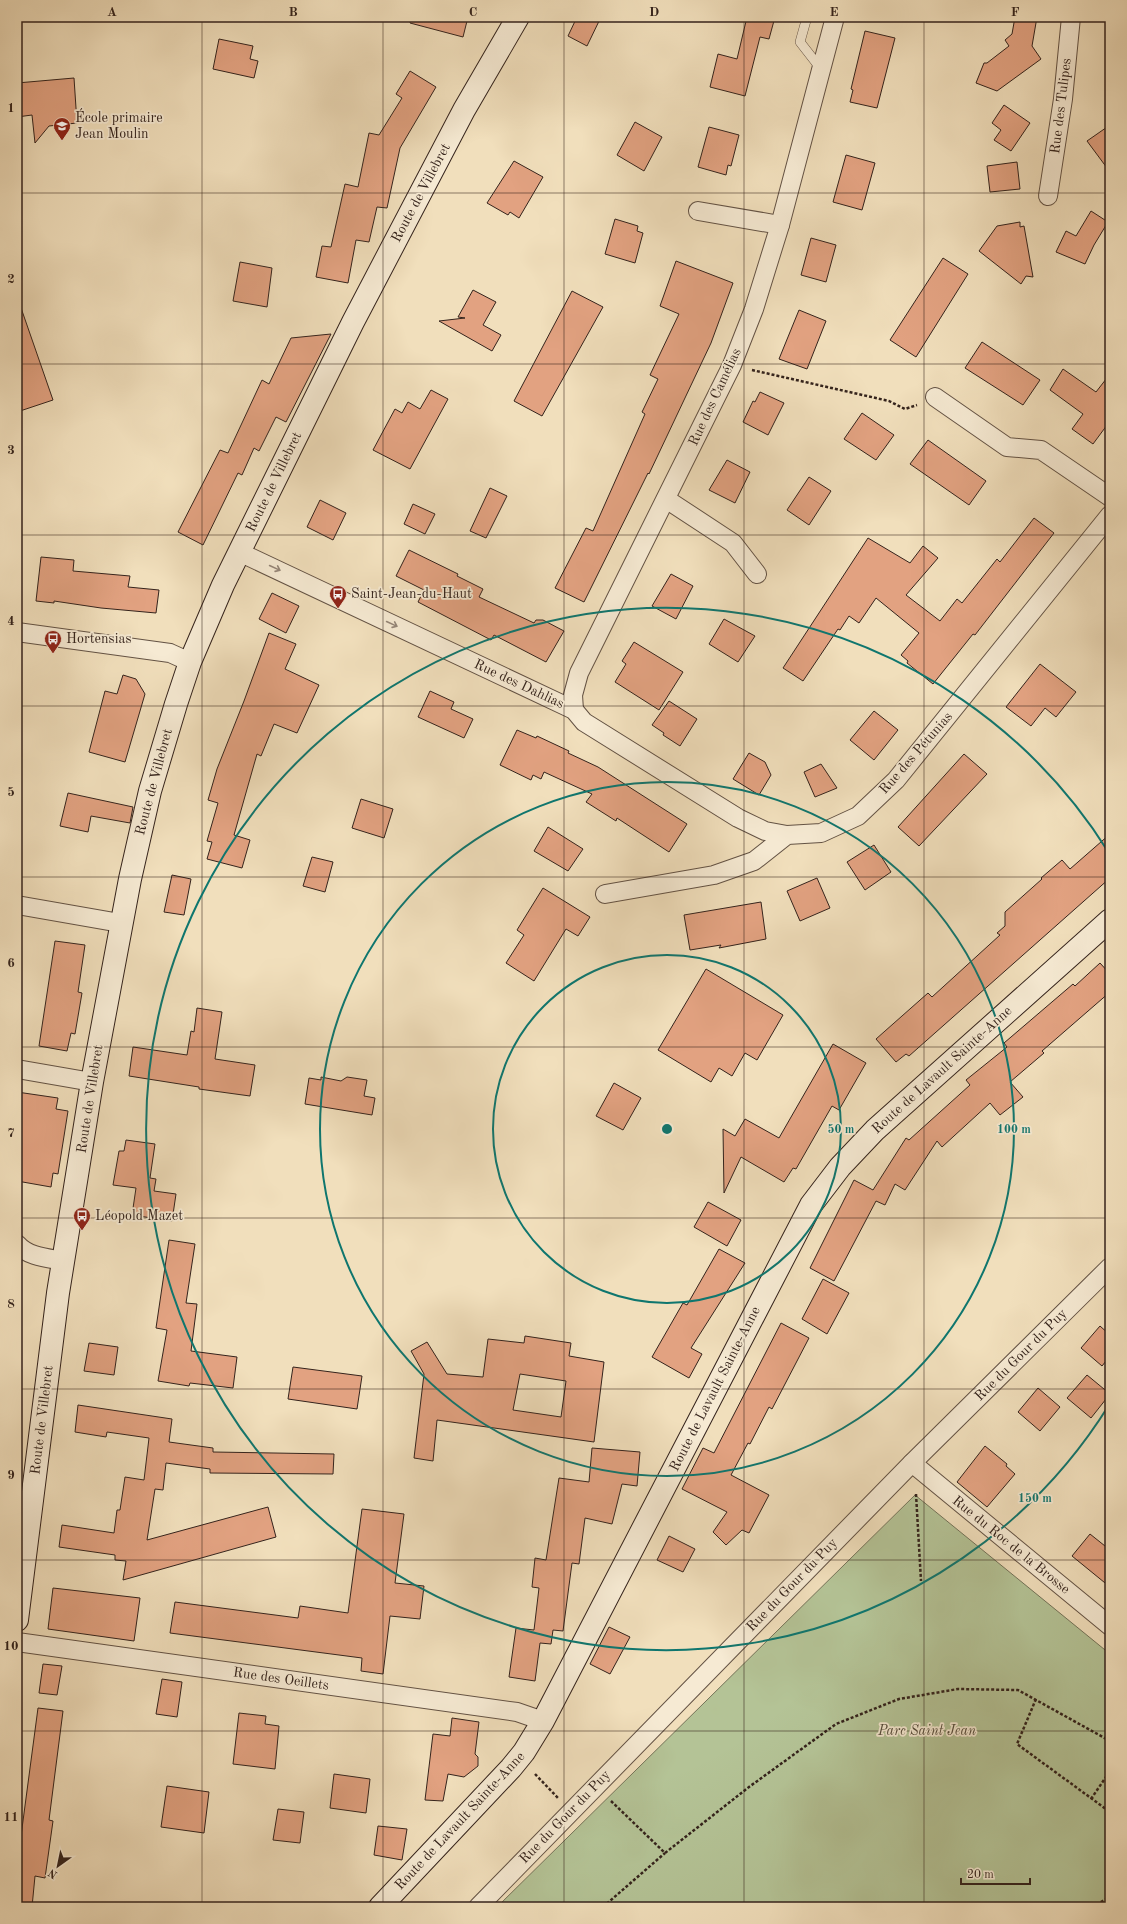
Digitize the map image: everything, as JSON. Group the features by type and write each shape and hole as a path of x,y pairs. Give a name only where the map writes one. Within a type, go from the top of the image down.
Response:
{"main road":[{"name":"Route de Villebret","path":"17,1620 64,1262 92,1082 120,923 150,791 176,704 190,662 239,552 360,308 464,110 518,17"},
{"name":"Route de Lavault Sainte-Anne","path":"380,1907 524,1752 543,1721 811,1205 840,1167 875,1130 1110,920"}],"street":[{"name":"Rue des Camélias","path":"574,710 573,695 579,673 732,365 754,309 780,224 835,17"},
{"name":"Rue des Tulipes","path":"1048,196 1063,99 1071,17"},
{"path":"698,211 780,224"},
{"path":"935,397 1007,447 1041,450 1110,497"},
{"path":"666,499 733,544 757,574"},
{"name":"Rue des Pétunias","path":"787,835 821,833 858,816 896,780 1110,515"},
{"name":"Rue des Dahlias","path":"239,552 574,710 584,722 738,818 764,831 787,835"},
{"path":"17,632 170,653 190,662"},
{"path":"605,894 714,875 754,861 787,835"},
{"path":"17,905 120,923"},
{"path":"17,1069 92,1082"},
{"path":"17,1244 20,1248 38,1256 64,1262"},
{"name":"Rue du Gour du Puy","path":"478,1907 912,1463 1110,1267"},
{"name":"Rue du Roc de la Brosse","path":"912,1463 1110,1626"},
{"name":"Rue des Oeillets","path":"17,1642 517,1712 543,1721"}],"lane":[{"path":"807,17 800,42 821,69"}],"path":[{"path":"732,365 889,401 905,409 935,397"},
{"path":"921,1581 915,1495 930,1478"},
{"path":"603,1907 665,1853 749,1787 836,1724 899,1699 958,1689 1018,1690 1110,1741"},
{"path":"1036,1699 1017,1744 1091,1800 1110,1812"},
{"path":"524,1752 534,1760 528,1767 560,1799"},
{"path":"1091,1800 1110,1771"},
{"path":"607,1797 665,1853"},
{"path":"1092,1907 1110,1897"}],"green space":[{"name":"Parc Saint Jean","path":"915,1495 1110,1654 1110,1907 497,1907"}],"building":[{"path":"411,17 468,17 463,37 410,23"},
{"path":"577,17 601,17 587,46 568,36"},
{"path":"747,17 775,17 769,39 760,37 745,96 710,87 718,54 737,59"},
{"path":"1015,17 1037,17 1032,46 1041,59 997,91 976,83 984,63 987,63 1009,46 1005,40 1012,34"},
{"path":"865,31 895,38 877,108 850,102 853,90 851,89"},
{"path":"219,39 253,46 250,59 258,61 254,78 213,69"},
{"path":"410,71 436,87 400,148 387,208 377,207 369,242 356,240 348,283 316,277 322,246 331,247 345,184 358,187 369,133 379,135 402,98 396,94"},
{"path":"74,78 77,123 49,126 35,143 32,115 17,117 17,83"},
{"path":"1004,105 1030,123 1011,151 994,140 1001,130 992,123"},
{"path":"635,122 662,137 644,171 617,155"},
{"path":"1110,125 1110,172 1087,141"},
{"path":"709,127 739,135 731,166 728,165 726,175 698,167"},
{"path":"846,155 875,163 862,210 833,202"},
{"path":"514,161 543,177 519,218 510,212 508,215 487,203"},
{"path":"1017,162 1020,189 990,192 987,166"},
{"path":"1091,211 1108,222 1094,245 1085,264 1056,252 1066,231 1076,236"},
{"path":"615,219 638,226 637,231 643,233 635,263 605,254"},
{"path":"1020,222 1020,227 1024,226 1033,277 1026,276 1021,284 979,251 997,226"},
{"path":"811,238 836,245 826,282 801,275"},
{"path":"943,258 968,274 916,357 890,340"},
{"path":"676,261 733,283 711,343 649,474 648,473 584,602 555,588 586,528 593,531 645,414 642,412 658,379 650,375 679,314 660,306"},
{"path":"240,262 272,268 267,307 233,301"},
{"path":"473,290 496,302 483,325 501,335 492,351 439,321 465,318 458,317"},
{"path":"572,291 603,307 542,416 514,401"},
{"path":"17,305 20,305 53,400 17,412"},
{"path":"799,310 826,321 807,369 779,359"},
{"path":"331,334 286,422 276,417 259,451 254,448 242,475 238,473 203,545 178,532 220,450 228,453 262,380 269,384 291,338"},
{"path":"982,342 1040,380 1023,405 965,368"},
{"path":"1063,369 1096,392 1110,374 1110,421 1093,444 1072,429 1083,414 1050,390"},
{"path":"431,390 448,399 410,469 373,450 395,409 402,413 408,402 420,409"},
{"path":"760,392 784,403 768,435 743,422 753,401 755,402"},
{"path":"862,413 894,435 876,460 844,439"},
{"path":"928,440 986,481 969,505 910,464"},
{"path":"727,460 750,472 735,503 709,490"},
{"path":"809,477 831,491 809,525 787,510"},
{"path":"490,488 507,496 486,538 470,531"},
{"path":"320,500 346,513 333,540 307,527"},
{"path":"413,504 435,514 425,534 404,524"},
{"path":"1034,518 1054,533 975,635 973,634 933,684 907,663 908,661 901,655 919,633 876,598 859,623 849,616 840,630 838,629 803,681 783,668 868,538 910,563 923,546 938,558 906,595 940,621 957,599 962,603 997,559 1000,562"},
{"path":"409,550 458,574 457,576 483,589 479,597 534,623 536,620 543,620 564,631 546,662 494,635 491,640 418,602 424,590 396,576"},
{"path":"41,557 74,560 73,571 130,576 128,587 159,590 156,613 101,608 54,601 54,603 36,601"},
{"path":"671,574 693,586 676,619 652,606"},
{"path":"272,593 299,606 286,633 259,619"},
{"path":"724,619 755,636 738,662 709,644"},
{"path":"269,633 296,644 285,669 319,685 297,733 274,724 261,756 257,754 234,835 250,840 242,868 207,859 212,842 207,841 218,803 208,800 217,769"},
{"path":"634,642 683,672 659,710 615,682 626,664 622,661"},
{"path":"1040,664 1076,692 1056,717 1045,708 1031,726 1006,707"},
{"path":"123,675 136,679 145,694 125,762 89,752 105,691 117,694"},
{"path":"430,691 454,702 451,709 473,719 464,738 418,717"},
{"path":"669,701 697,719 680,746 663,735 664,733 652,725"},
{"path":"874,711 898,730 874,760 850,740"},
{"path":"517,730 536,738 537,736 598,767 687,824 669,852 617,818 616,821 586,802 592,794 544,772 541,779 533,775 531,780 500,765"},
{"path":"749,753 765,762 771,775 759,795 733,779"},
{"path":"964,754 987,774 919,846 898,827"},
{"path":"821,764 837,788 815,797 804,772"},
{"path":"68,793 133,807 130,823 91,816 88,832 60,826"},
{"path":"361,799 393,809 384,838 352,828"},
{"path":"548,827 583,849 568,871 534,851"},
{"path":"1110,834 1110,878 909,1056 906,1054 896,1062 876,1039 928,993 932,997 1000,935 997,933 1005,926 1005,912 1042,879 1041,878 1062,860 1070,869"},
{"path":"874,845 891,872 865,890 847,862"},
{"path":"312,857 333,862 325,892 303,886"},
{"path":"172,875 191,879 184,915 164,912"},
{"path":"817,878 830,908 800,921 787,891"},
{"path":"543,888 590,917 578,936 566,929 534,981 506,963 524,935 517,930"},
{"path":"761,902 766,939 719,948 721,945 690,950 684,915"},
{"path":"55,941 85,945 78,992 82,993 75,1034 71,1033 67,1051 39,1046"},
{"path":"1100,963 1110,974 1110,992 1042,1051 1044,1053 1010,1082 1023,1097 1000,1115 990,1103 942,1147 937,1141 905,1190 895,1184 885,1205 876,1201 834,1281 810,1268 854,1180 873,1190 906,1138 909,1140 970,1085 966,1080 1007,1047 1004,1043 1073,984 1075,986"},
{"path":"706,969 783,1015 757,1060 745,1053 732,1076 719,1068 711,1082 658,1050"},
{"path":"197,1008 222,1012 215,1059 255,1065 250,1096 199,1089 199,1087 129,1076 133,1047 187,1055 191,1031 194,1032"},
{"path":"833,1044 866,1063 839,1110 832,1106 796,1169 793,1168 784,1182 741,1157 724,1193 723,1129 735,1136 745,1119 779,1138"},
{"path":"321,1077 341,1081 347,1077 367,1080 364,1096 375,1098 372,1115 305,1104 309,1078 321,1080"},
{"path":"614,1083 641,1098 623,1130 596,1116"},
{"path":"17,1092 58,1098 56,1109 68,1111 58,1174 53,1173 51,1187 17,1181"},
{"path":"126,1140 155,1144 150,1178 156,1179 154,1191 176,1194 172,1221 132,1215 136,1188 113,1185 119,1151 124,1151"},
{"path":"708,1202 741,1220 727,1246 694,1227"},
{"path":"169,1240 195,1244 186,1303 197,1304 191,1351 237,1357 233,1388 190,1383 189,1386 158,1381 167,1330 156,1328"},
{"path":"719,1249 745,1263 691,1348 702,1354 689,1378 652,1357 683,1303 687,1305"},
{"path":"823,1279 849,1293 827,1334 802,1319"},
{"path":"781,1323 809,1338 772,1409 769,1407 750,1444 748,1443 731,1475 769,1495 749,1533 742,1530 726,1545 713,1532 727,1512 682,1489 703,1448 714,1453"},
{"path":"1100,1326 1110,1335 1110,1356 1102,1366 1081,1348"},
{"path":"525,1336 571,1343 569,1356 604,1362 594,1442 437,1420 433,1461 414,1458 424,1374 411,1351 427,1342 447,1374 483,1377 488,1339 524,1343","holes":["520,1374 566,1381 561,1417 513,1410"]},
{"path":"89,1343 118,1347 114,1375 84,1371"},
{"path":"293,1367 362,1376 357,1409 288,1399"},
{"path":"1087,1375 1110,1394 1091,1418 1067,1398"},
{"path":"1038,1388 1060,1407 1040,1431 1018,1412"},
{"path":"78,1405 172,1419 169,1442 213,1448 213,1452 334,1454 333,1474 210,1473 210,1469 166,1463 163,1490 155,1489 147,1540 268,1507 276,1537 123,1580 126,1561 115,1560 115,1555 59,1547 62,1525 114,1533 117,1510 120,1510 125,1477 144,1480 149,1438 107,1432 106,1437 75,1432"},
{"path":"985,1446 1007,1464 1006,1466 1015,1474 987,1507 957,1482"},
{"path":"592,1448 640,1452 637,1486 622,1484 612,1524 585,1518 579,1564 572,1563 563,1631 553,1630 551,1644 540,1643 535,1681 509,1677 516,1628 534,1630 539,1588 532,1587 535,1558 546,1560 559,1478 589,1482"},
{"path":"362,1509 404,1514 395,1583 424,1586 420,1619 390,1616 383,1674 361,1671 362,1658 170,1633 175,1602 298,1618 300,1606 348,1613"},
{"path":"1090,1534 1110,1550 1110,1587 1072,1556"},
{"path":"669,1536 695,1549 683,1572 657,1560"},
{"path":"53,1588 140,1598 134,1641 48,1629"},
{"path":"609,1627 630,1637 610,1674 590,1664"},
{"path":"43,1664 62,1666 57,1695 39,1693"},
{"path":"162,1679 182,1682 177,1717 156,1714"},
{"path":"38,1708 63,1711 49,1820 53,1821 45,1878 35,1876 32,1907 17,1907 17,1866"},
{"path":"239,1713 266,1716 265,1724 279,1726 275,1769 233,1764"},
{"path":"452,1718 479,1722 475,1754 478,1757 478,1766 464,1777 448,1774 443,1801 425,1800 433,1734 450,1736"},
{"path":"334,1774 370,1779 366,1813 330,1808"},
{"path":"167,1786 209,1792 204,1833 161,1827"},
{"path":"278,1809 304,1812 300,1843 273,1840"},
{"path":"378,1826 407,1829 402,1860 374,1855"}],"place":[{"name":"École primaire Jean Moulin","path":"62,141"},
{"name":"Saint-Jean-du-Haut","path":"338,609"},
{"name":"Hortensias","path":"53,654"},
{"name":"Léopold Mazet","path":"82,1231"}]}
